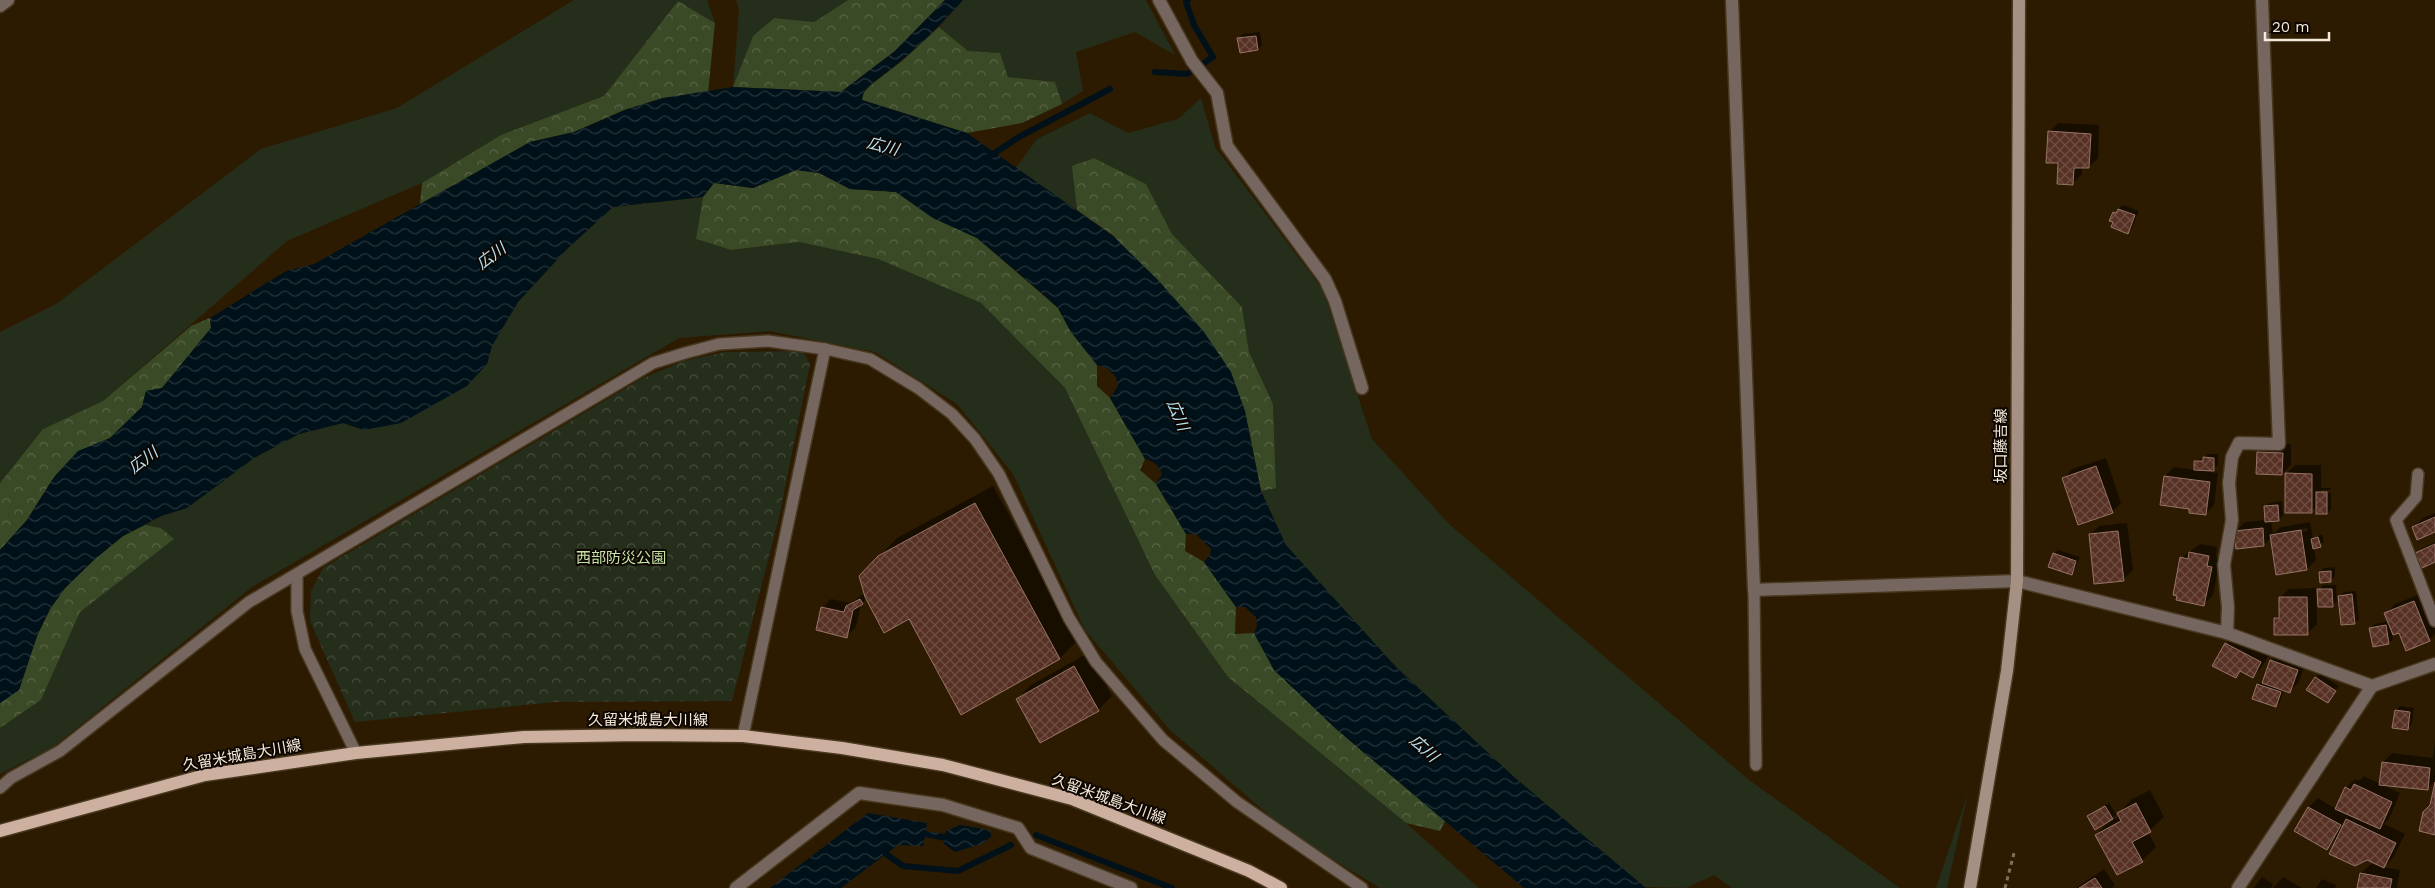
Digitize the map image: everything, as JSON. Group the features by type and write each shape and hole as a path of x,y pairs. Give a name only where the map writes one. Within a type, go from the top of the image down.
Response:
{"main road":[{"name":"坂口藤吉線","path":"1970,888 2007,671 2017,581 2019,0"},
{"name":"久留米城島大川線","path":"0,831 205,775 356,752 524,737 743,736 842,748 944,765 1072,799 1249,871 1281,888"}],"street":[{"path":"0,6 8,0"},
{"path":"1159,0 1192,61 1217,93 1226,146 1328,286 1335,301 1362,388"},
{"path":"1732,0 1754,590 2017,581 2227,633 2372,686"},
{"path":"2227,633 2228,607 2224,566 2232,520 2229,483 2232,457 2239,443 2279,444 2262,0"},
{"path":"2238,888 2372,686 2435,664"},
{"path":"736,888 859,793 943,805 1018,828 1031,848 1131,888"}],"lane":[{"path":"0,788 11,778 60,751 249,602 297,576 408,506 654,363 719,344 768,341 825,348 870,359 918,388 952,414 975,439 999,474 1069,618 1096,662 1163,740 1237,802 1362,888"},
{"path":"743,736 825,348"},
{"path":"2418,474 2416,498 2396,520 2435,621"},
{"path":"297,576 297,611 305,649 356,752"},
{"path":"1754,590 1756,765"}],"path":[{"path":"2005,888 2014,853"}],"green space":[{"path":"574,0 707,0 715,23 678,1 604,96 501,135 422,183 287,241 103,401 43,429 0,483 0,332 56,304 261,149 397,108"},
{"path":"736,0 848,0 814,22 773,18 753,36 733,87 739,9"},
{"path":"848,0 945,0 895,51 841,92 733,87 753,36 774,18 814,22"},
{"path":"963,0 1146,0 1175,55 1135,32 1076,52 1083,91 1062,104 1055,82 1008,77 1000,53 968,51 939,27"},
{"path":"678,1 715,23 708,93 663,98 624,110 574,132 530,142 420,204 422,183 501,135 604,96"},
{"path":"939,27 968,51 1000,53 1008,77 1055,82 1062,104 1022,123 967,133 862,100 863,93 871,85 902,61"},
{"path":"1201,98 1215,147 1323,290 1372,439 1449,524 1749,780 1900,888 1732,888 1714,875 1686,888 1643,887 1514,777 1396,667 1285,545 1261,491 1276,487 1273,404 1249,352 1242,307 1172,234 1146,184 1094,158 1073,166 1077,210 1015,169 1037,139 1090,113 1128,133 1178,119"},
{"path":"1094,158 1146,184 1172,234 1242,307 1249,352 1273,404 1276,488 1261,491 1245,411 1114,236 1077,210 1072,166"},
{"path":"796,170 819,173 850,189 896,192 933,218 977,238 1058,308 1071,332 1097,365 1097,386 1110,398 1145,459 1140,470 1156,484 1186,534 1185,551 1204,562 1236,607 1235,634 1254,633 1274,670 1364,753 1446,819 1440,831 1406,823 1228,677 1155,575 1065,388 981,303 878,259 799,242 731,250 696,239 703,197 714,183 753,188"},
{"path":"703,197 696,239 731,250 799,242 878,259 981,303 1065,388 1155,575 1228,677 1406,823 1479,888 1380,888 1291,834 1169,729 1085,630 1013,474 957,404 875,352 770,331 679,338 252,587 53,747 0,774 0,728 41,700 80,612 173,539 161,528 145,525 161,516 187,508 254,458 299,434 343,423 364,430 487,364 491,347 518,302 567,249 613,207"},
{"path":"210,318 211,328 162,388 146,391 142,407 110,438 78,452 54,477 27,520 0,550 0,483 43,429 103,401 191,326"},
{"name":"西部防災公園","path":"793,351 805,354 810,364 779,517 732,701 555,702 355,722 310,621 311,591 323,568 643,378 684,361 725,352"},
{"path":"145,525 161,528 174,539 80,612 41,700 0,728 0,703 19,690 37,636 50,609 65,588 95,559 123,536"},
{"path":"1968,793 1947,888 1936,888"}],"water":[{"name":"広川","path":"945,0 963,0 917,47 871,84 865,91 862,100 967,133 1113,236 1158,280 1204,332 1231,372 1245,411 1261,491 1286,545 1396,667 1514,777 1646,888 1524,888 1336,729 1274,670 1254,633 1257,626 1256,617 1245,607 1236,607 1204,562 1210,555 1211,549 1196,534 1186,534 1156,484 1162,474 1153,462 1145,459 1110,398 1118,386 1116,377 1107,368 1097,365 1071,332 1058,308 977,238 933,218 896,192 850,189 819,173 796,170 753,188 714,183 703,197 613,207 567,249 518,302 492,346 487,364 467,386 401,423 364,430 343,423 299,434 254,458 187,508 161,516 123,536 95,559 65,588 50,609 37,636 19,690 0,703 0,550 27,520 54,477 78,451 110,438 142,407 146,391 162,388 211,328 210,318 286,271 314,264 530,142 574,132 625,110 663,98 733,87 841,92 895,51"},
{"path":"868,813 927,823 926,831 945,834 946,831 960,825 990,830 991,837 981,844 955,852 944,844 944,841 925,837 923,846 898,845 841,888 770,888"}],"building":[{"path":"1256,36 1258,50 1240,53 1237,38"},
{"path":"2048,131 2091,134 2089,168 2074,168 2073,185 2057,184 2058,163 2046,163"},
{"path":"2118,209 2135,215 2128,234 2111,227 2113,222 2109,221 2113,212 2116,213"},
{"path":"2257,452 2283,453 2282,475 2256,474"},
{"path":"2203,457 2214,458 2214,471 2194,470 2194,461 2203,461"},
{"path":"2096,466 2113,513 2078,525 2062,478"},
{"path":"2285,473 2312,474 2312,513 2285,513"},
{"path":"2164,476 2210,482 2206,515 2189,513 2189,509 2160,505"},
{"path":"2316,492 2327,492 2327,514 2316,514"},
{"path":"975,503 1060,659 961,715 909,619 884,633 865,597 859,576 878,556"},
{"path":"2278,505 2279,521 2265,522 2264,506"},
{"path":"2435,517 2435,532 2417,540 2412,527"},
{"path":"2263,528 2264,546 2236,549 2234,531"},
{"path":"2301,530 2307,570 2276,575 2270,535"},
{"path":"2118,531 2124,581 2094,584 2089,534"},
{"path":"2318,537 2321,547 2313,549 2311,539"},
{"path":"2435,544 2435,562 2422,568 2415,553"},
{"path":"2189,552 2209,556 2207,566 2212,567 2204,606 2176,600 2177,596 2173,595 2180,557 2188,559"},
{"path":"2053,553 2076,561 2072,575 2048,567"},
{"path":"2331,571 2331,582 2320,583 2319,572"},
{"path":"2317,589 2332,589 2333,607 2318,607"},
{"path":"2352,594 2355,624 2341,625 2338,596"},
{"path":"2279,597 2307,597 2308,635 2274,635 2274,618 2279,618"},
{"path":"860,599 863,604 853,610 847,638 816,630 821,607 844,612 846,606"},
{"path":"2414,601 2430,641 2406,651 2399,633 2393,635 2384,613"},
{"path":"2386,625 2389,644 2373,647 2369,628"},
{"path":"2225,643 2261,662 2253,678 2240,671 2236,678 2212,666"},
{"path":"2270,660 2298,670 2290,693 2262,683"},
{"path":"1074,666 1099,711 1040,743 1016,699"},
{"path":"2315,677 2336,691 2328,703 2306,690"},
{"path":"2257,684 2281,692 2276,707 2252,699"},
{"path":"2395,710 2410,712 2408,730 2392,728"},
{"path":"2382,762 2430,768 2428,790 2379,785"},
{"path":"2435,782 2435,835 2419,831 2423,812 2430,805"},
{"path":"2354,784 2392,802 2380,829 2335,809 2345,787 2351,790"},
{"path":"2136,803 2151,832 2132,842 2143,862 2117,875 2095,835 2121,821 2117,813"},
{"path":"2105,806 2113,819 2095,830 2087,816"},
{"path":"2308,807 2341,825 2327,850 2294,831"},
{"path":"2346,819 2396,843 2384,868 2367,860 2355,866 2329,854"},
{"path":"2360,873 2392,879 2390,888 2357,888"},
{"path":"2095,878 2102,888 2079,888"}],"waterway":[{"path":"1155,72 1187,74 1213,57 1194,25 1186,2 1188,0"},
{"path":"987,158 1019,137 1110,89"},
{"path":"1036,835 1172,888"},
{"path":"886,854 903,866 958,871 1011,845"}]}
